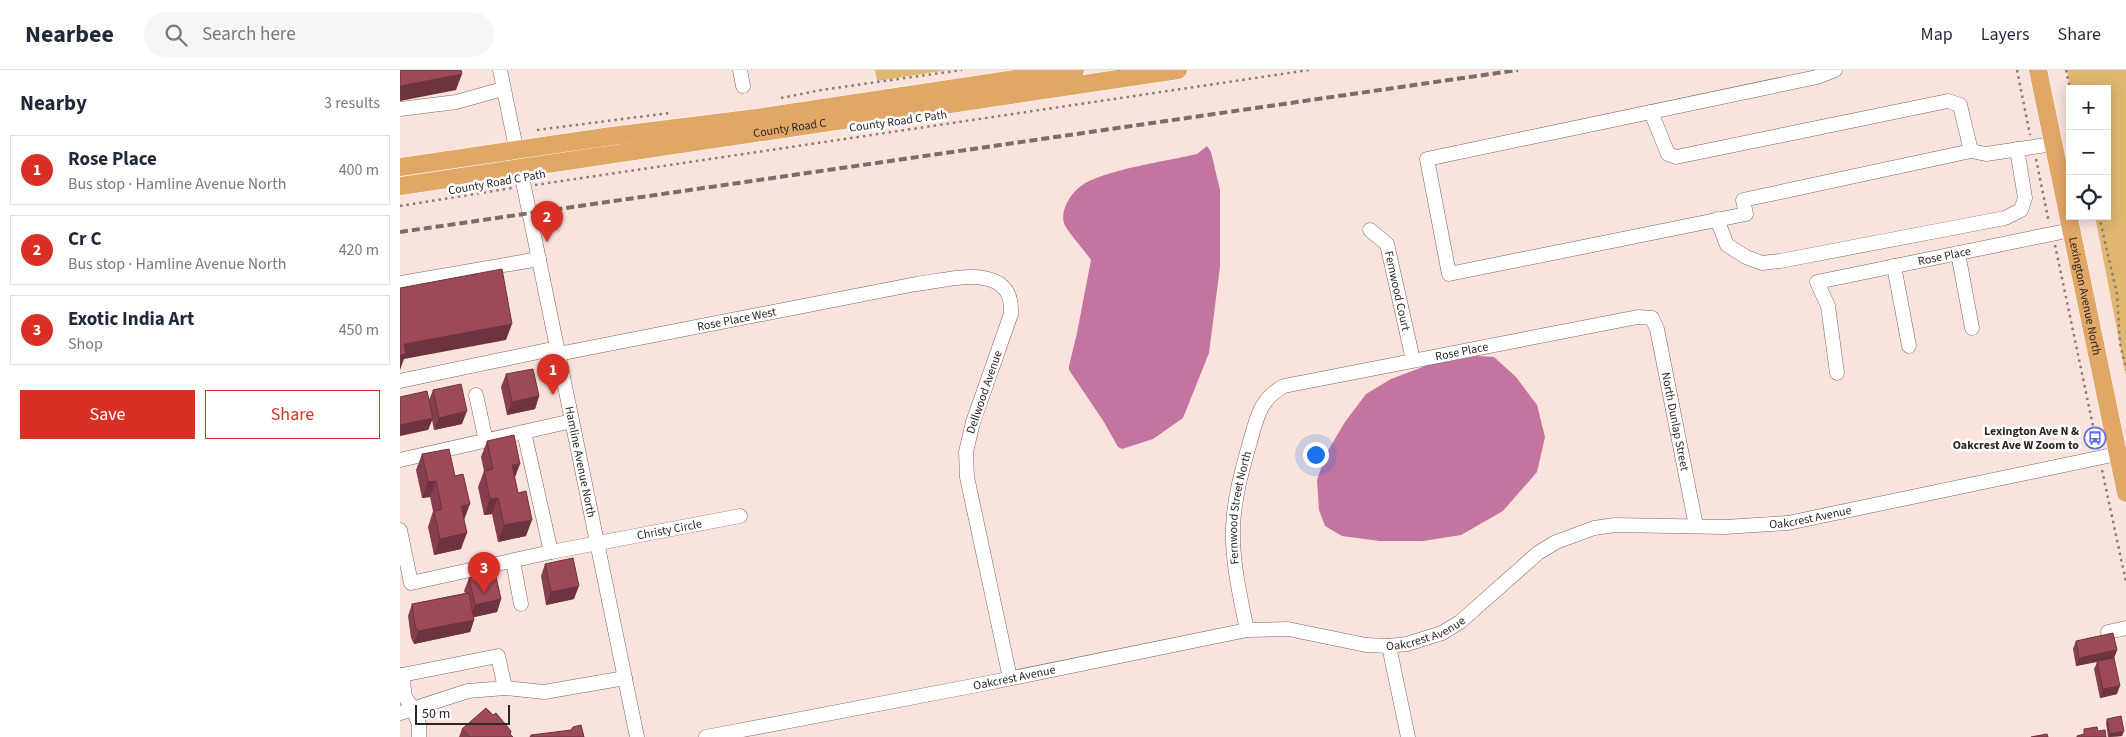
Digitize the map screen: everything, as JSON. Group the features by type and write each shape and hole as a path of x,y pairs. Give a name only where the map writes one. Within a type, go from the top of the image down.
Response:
{"main road":[{"name":"County Road C","path":"400,168 517,150 749,119 1076,70"},
{"name":"County Road C","path":"400,186 1178,70"},
{"name":"Lexington Avenue North","path":"2038,70 2126,493"}],"street":[{"name":"Hamline Avenue North","path":"500,70 638,737"},
{"path":"740,70 743,86"},
{"path":"1835,70 1817,77 1427,159 1449,274 1746,214 1743,200 1971,151 1986,154 2053,144"},
{"path":"400,109 456,102 503,89"},
{"path":"1651,112 1668,154 1676,156 1948,101 1960,105 1971,151"},
{"path":"1717,219 1727,245 1746,257 1762,262 1780,261 2005,218 2021,210 2026,198 2017,149"},
{"name":"Fernwood Court","path":"1370,230 1387,244 1412,360"},
{"name":"Rose Place","path":"1837,373 1828,306 1816,282 2071,230"},
{"path":"1958,253 1972,328"},
{"path":"400,283 539,259"},
{"path":"1894,266 1910,346"},
{"name":"Dellwood Avenue","path":"916,284 987,277 1003,286 1009,294 1012,304 1010,318 973,422 966,452 967,477 1010,678"},
{"name":"Rose Place West","path":"400,381 916,284"},
{"name":"Rose Place","path":"1273,392 1284,386 1412,360 1638,317 1652,318"},
{"name":"North Dunlap Street","path":"1652,318 1657,329 1696,526"},
{"name":"Fernwood Street North","path":"1247,630 1234,557 1233,528 1236,500 1260,409 1273,392"},
{"path":"476,395 486,440"},
{"path":"400,460 572,421"},
{"path":"524,432 550,552"},
{"name":"Oakcrest Avenue","path":"706,737 1247,630 1288,629 1366,645 1389,646 1426,640 1454,626 1475,610 1538,553 1575,533 1615,525 1752,526 1804,521 2117,454"},
{"name":"Christy Circle","path":"400,530 411,583 550,552 740,516"},
{"path":"513,561 521,604"},
{"path":"2108,632 2126,628"},
{"path":"1389,646 1408,737"},
{"path":"419,737 419,724 407,711 401,675 498,656 505,688"},
{"path":"407,711 468,691 505,688 544,692 625,678"}],"path":[{"path":"775,99 821,90 962,70"},
{"name":"County Road C Path","path":"400,206 1309,70"},
{"path":"2066,70 2069,85"},
{"path":"537,130 669,112"},
{"path":"2100,220 2117,294 2120,343 2126,370"},
{"path":"2056,251 2097,446"},
{"path":"2102,472 2126,582"}],"shaded area":[{"path":"875,70 948,70 877,81"},
{"path":"2067,70 2126,70 2126,376 2096,220 2111,220 2111,85 2069,85"},
{"path":"1207,146 1211,152 1220,190 1220,267 1209,353 1183,418 1153,439 1122,449 1118,447 1104,422 1069,370 1091,260 1065,226 1063,218 1065,207 1074,193 1091,180 1119,171 1197,154"},
{"path":"1477,356 1494,357 1516,377 1537,405 1545,437 1537,472 1503,511 1461,535 1423,541 1380,541 1342,536 1325,526 1319,510 1317,480 1326,454 1345,422 1366,394 1391,379 1428,365"}],"building":[{"path":"400,70 461,70 462,74 400,86"},
{"path":"502,269 512,324 404,344 406,354 400,355 400,288"},
{"path":"533,369 539,396 512,402 506,374"},
{"path":"461,384 467,411 439,418 433,390"},
{"path":"427,391 433,418 400,425 400,397"},
{"path":"514,435 520,464 512,465 518,493 526,491 532,520 504,525 498,498 490,499 484,471 493,469 487,441"},
{"path":"449,449 455,476 463,474 470,504 461,506 467,533 440,539 434,511 442,509 436,481 428,482 422,454"},
{"path":"573,558 579,586 551,592 545,564"},
{"path":"495,572 501,599 475,605 469,578"},
{"path":"469,593 474,620 418,631 415,626 412,604"},
{"path":"2113,633 2117,650 2079,658 2076,641"},
{"path":"2114,658 2120,686 2103,689 2097,661"},
{"path":"486,708 493,715 496,713 511,731 510,734 513,737 469,737 462,729"},
{"path":"2121,716 2124,731 2110,734 2107,719"},
{"path":"581,725 584,737 530,737 531,735 571,730 573,727"},
{"path":"2097,727 2098,731 2105,730 2106,737 2077,737 2084,734 2084,729"},
{"path":"2047,734 2048,737 2031,737"}],"railway":[{"path":"400,232 1518,70"}],"place":[{"name":"Cr C","path":"547,242"},
{"name":"Rose Place","path":"553,395"},
{"name":"Lexington Ave N & Oakcrest Ave W Zoom to","path":"2095,438"},
{"name":"Exotic India Art","path":"484,593"}]}
